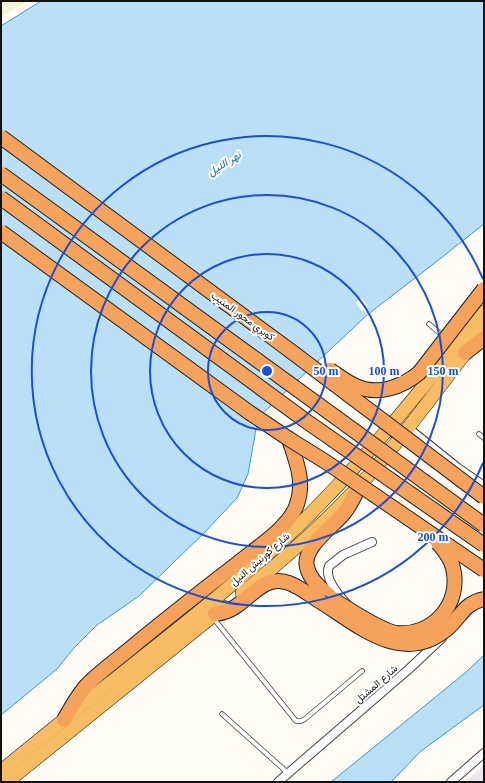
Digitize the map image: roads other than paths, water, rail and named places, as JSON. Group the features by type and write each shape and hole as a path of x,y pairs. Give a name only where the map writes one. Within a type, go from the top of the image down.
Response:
{"highway":[{"name":"كوبري محور المنيب","path":"1,137 292,352 484,497"},
{"path":"1,174 484,525"},
{"path":"1,198 306,421 484,545"},
{"path":"1,232 250,413 417,523 484,570"},
{"path":"292,352 318,362 344,380 365,390 389,389 400,386 419,373 484,289"},
{"name":"شارع كورنيش النيل","path":"8,782 272,569 359,486 408,428 484,312"},
{"name":"شارع كورنيش النيل","path":"1,771 262,559 334,490 460,350 484,329"},
{"path":"460,350 484,338"},
{"path":"64,720 74,702 85,688 151,631 264,542 290,517 299,498 300,478 289,439"},
{"path":"359,486 350,506 313,545 307,555 306,566 311,577 321,589 328,601 376,637 394,643 404,644 423,642 436,636 448,627 467,606 484,598"},
{"path":"214,616 229,611 264,584 277,581 290,583 395,632 410,633 424,629 436,621 446,610 453,597 455,583 453,568 448,555 417,523"}],"street":[{"path":"408,428 458,468 484,486"},
{"path":"372,542 343,556 329,566 328,576 339,595 354,612 379,629 408,636 434,629 437,630 443,637"},
{"name":"شارع المشتل","path":"278,782 409,669 469,614 484,598"},
{"path":"451,782 484,753"}],"lane":[{"path":"429,324 460,350"},
{"path":"479,434 484,438"},
{"path":"214,616 296,721 305,719 362,671"},
{"path":"222,714 288,773"}],"water":[{"name":"نهر النيل","path":"41,1 484,1 484,224 367,315 262,414 256,429 248,474 237,498 205,532 139,596 97,625 74,648 57,669 1,715 1,26"},
{"path":"484,655 484,705 421,751 391,782 331,782 465,673"}]}
